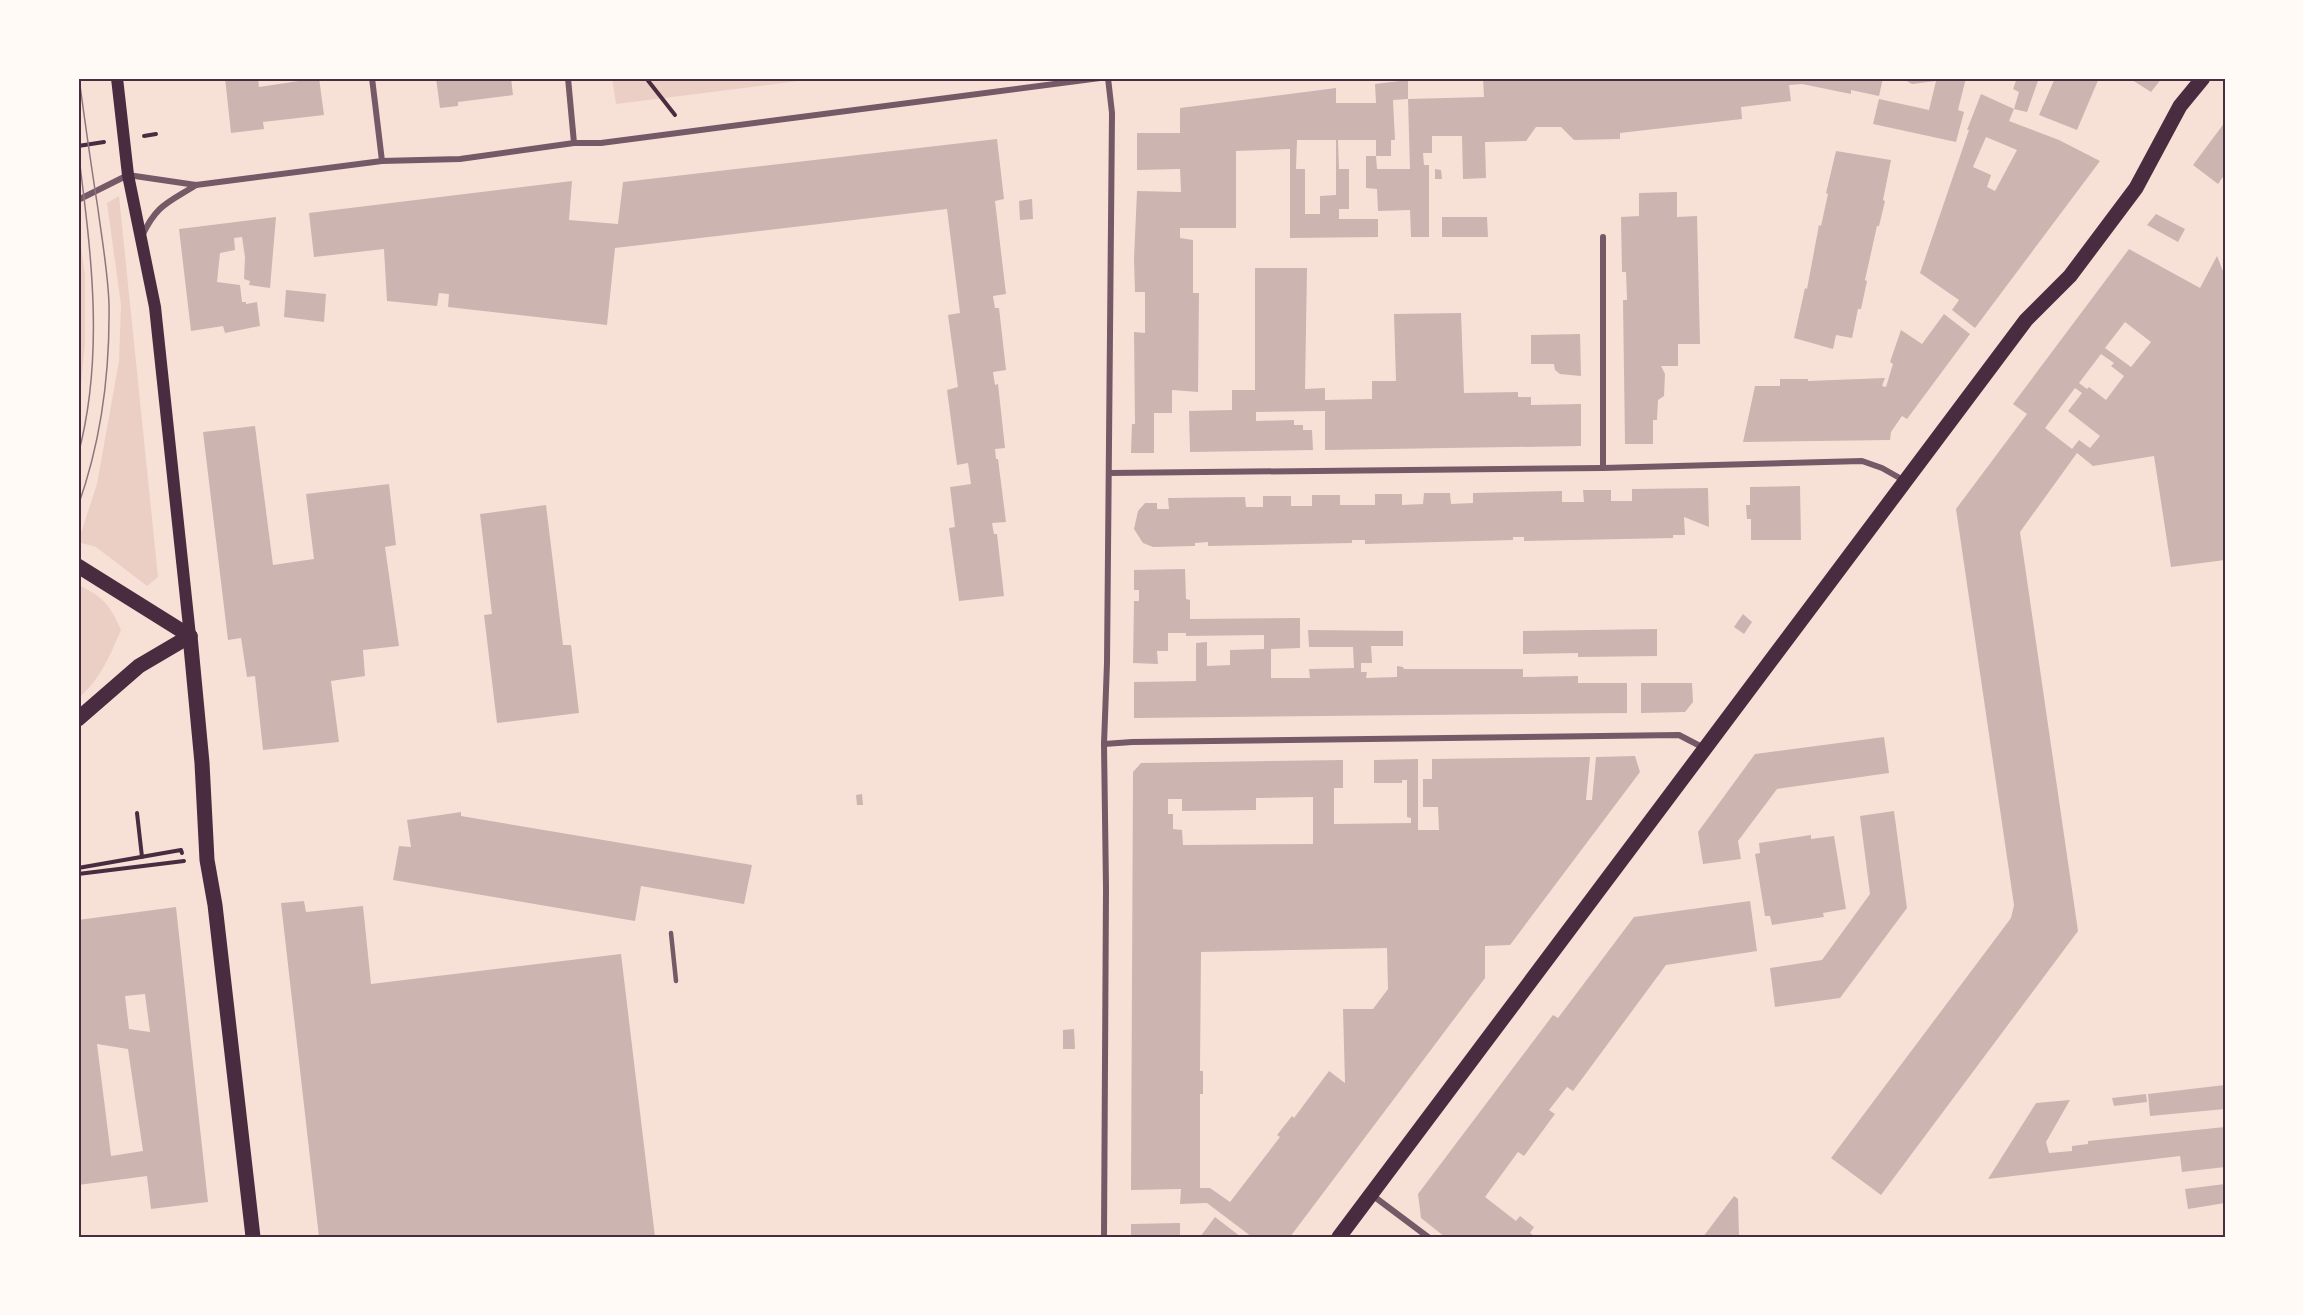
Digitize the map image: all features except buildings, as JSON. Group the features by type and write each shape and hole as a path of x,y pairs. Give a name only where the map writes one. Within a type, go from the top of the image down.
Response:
{"main road":[{"path":"117,78 128,175 155,308 202,763 207,860 215,904 252,1237"},
{"path":"1339,1237 2026,320 2070,276 2136,188 2180,106 2203,78"},
{"path":"78,566 190,636"},
{"path":"78,719 139,666 190,636"}],"street":[{"path":"372,78 382,161"},
{"path":"568,78 574,143"},
{"path":"78,200 128,175 196,184 382,161 460,159 574,143 601,143 1100,78"},
{"path":"1104,1237 1106,888 1104,744 1110,473 1112,113 1108,78"},
{"path":"140,240 151,217 160,207 196,184"},
{"path":"1603,237 1603,468"},
{"path":"1110,473 1603,468 1862,461 1907,481"},
{"path":"1104,744 1679,735 1705,748"},
{"path":"1371,1194 1428,1237"}],"lane":[{"path":"671,933 676,981"}],"path":[{"path":"646,78 688,131"},
{"path":"137,813 142,857"},
{"path":"78,868 181,850 183,861"},
{"path":"78,874 207,860"}],"shaded area":[{"path":"612,78 823,78 616,104"},
{"path":"119,196 158,577 147,586 96,547 78,542 97,484 119,361 121,305 107,203"},
{"path":"78,225 85,275 85,343 78,419"},
{"path":"78,585 105,603 121,630 98,676 78,698"}],"tram line":[{"path":"78,506 98,432 106,381 109,330 105,256 79,78"},
{"path":"78,150 93,303 91,379 78,455"}]}
